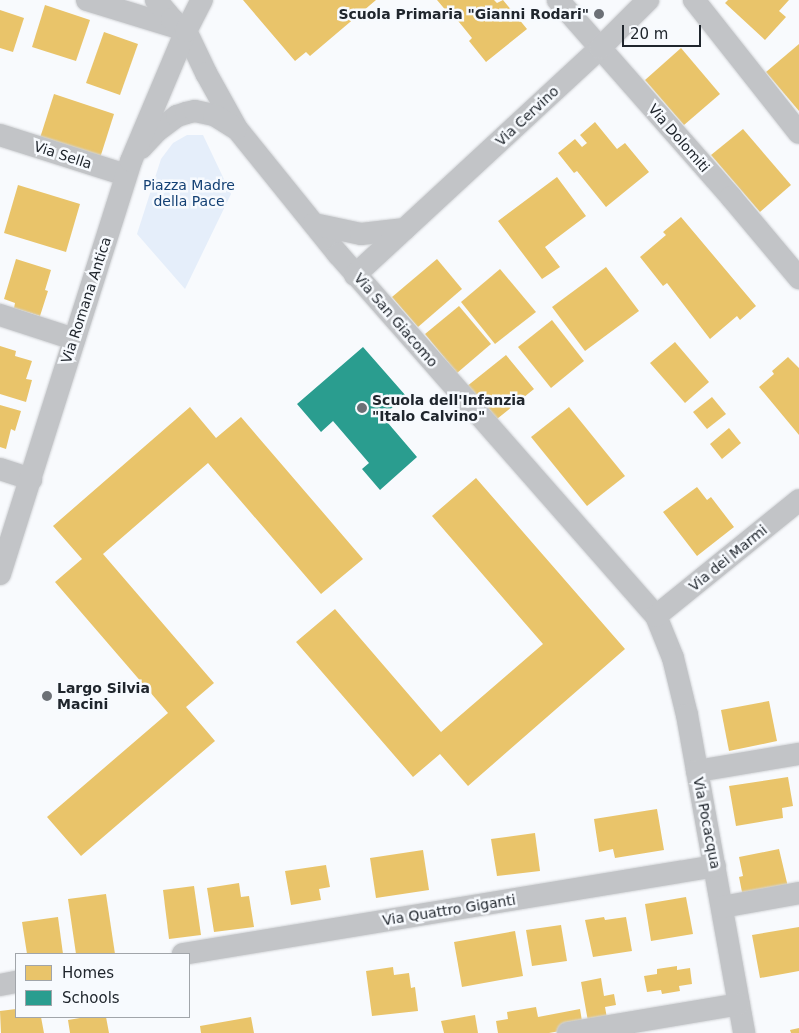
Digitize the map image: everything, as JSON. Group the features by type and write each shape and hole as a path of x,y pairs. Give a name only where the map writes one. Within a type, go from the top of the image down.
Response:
{"street":[{"path":"87,0 186,31"},
{"path":"156,0 172,19 186,31"},
{"path":"186,31 202,0"},
{"name":"Via Dolomiti","path":"558,0 799,278"},
{"name":"Via Cervino","path":"355,275 600,48 648,0"},
{"path":"694,0 799,133"},
{"name":"Via San Giacomo","path":"186,31 206,73 237,129 355,275 656,616"},
{"name":"Via Romana Antica","path":"0,574 128,168 186,31"},
{"path":"128,168 157,131 186,113 195,111 214,115 237,129"},
{"name":"Via Sella","path":"0,135 128,168"},
{"path":"314,224 361,234 405,229"},
{"path":"0,315 74,339"},
{"path":"0,469 31,479"},
{"name":"Via dei Marmi","path":"656,616 799,500"},
{"name":"Via Pocacqua","path":"656,616 673,658 697,771 744,1033"},
{"path":"697,771 799,754"},
{"name":"Via Quattro Giganti","path":"189,953 715,866"},
{"path":"722,907 799,893"},
{"path":"0,984 15,982"},
{"path":"568,1033 739,1004"}],"green space":[{"name":"Piazza Madre della Pace","path":"187,135 203,135 231,194 185,289 137,234 161,159 173,143"}],"building: Homes":[{"path":"243,0 376,0 310,56 306,52 295,61"},
{"path":"437,0 494,0 497,3 503,0 527,29 486,62 469,41 472,38 450,11 448,13"},
{"path":"728,0 789,0 779,11 786,17 765,40 725,3"},
{"path":"45,5 90,20 76,61 32,47"},
{"path":"0,10 24,18 13,52 0,48"},
{"path":"104,32 138,44 120,95 86,83"},
{"path":"799,44 799,111 766,72"},
{"path":"681,48 720,94 684,125 645,80"},
{"path":"54,94 114,114 100,158 40,138"},
{"path":"595,122 617,149 625,143 649,172 606,207 577,171 574,173 558,153 575,139 582,147 587,143 580,135"},
{"path":"743,129 791,185 760,212 711,155"},
{"path":"557,177 586,216 545,247 560,267 542,279 498,221"},
{"path":"18,185 80,204 66,252 4,233"},
{"path":"681,217 756,306 740,320 737,316 710,339 667,283 663,286 640,257 666,235 663,232"},
{"path":"16,259 51,270 45,290 48,291 40,316 14,308 15,303 4,299"},
{"path":"437,259 462,289 418,327 392,297"},
{"path":"606,267 639,311 585,351 552,307"},
{"path":"500,269 536,312 495,344 461,302"},
{"path":"459,306 491,344 457,373 425,334"},
{"path":"552,320 584,361 551,388 518,347"},
{"path":"675,342 709,382 685,403 650,363"},
{"path":"0,346 16,351 15,356 32,361 26,379 32,380 26,402 0,394"},
{"path":"506,355 534,389 497,419 489,409 486,412 466,387"},
{"path":"788,357 799,368 799,435 759,387 774,374 772,371"},
{"path":"712,397 726,414 707,429 693,412"},
{"path":"0,405 21,411 15,431 11,429 6,449 0,447"},
{"path":"190,407 216,438 241,417 363,559 321,594 208,463 103,554 214,683 186,707 215,741 81,856 47,817 168,713 55,582 82,559 53,526"},
{"path":"569,407 625,476 587,506 531,437"},
{"path":"729,428 741,443 722,459 710,444"},
{"path":"476,478 625,649 468,786 440,754 413,777 296,642 335,609 441,732 543,644 432,516"},
{"path":"697,487 707,500 711,497 734,527 697,556 663,512"},
{"path":"769,701 777,741 729,751 721,710"},
{"path":"788,777 793,806 782,808 783,818 736,826 729,786"},
{"path":"657,809 664,850 615,858 613,849 599,852 594,819"},
{"path":"535,833 540,871 497,876 491,839"},
{"path":"779,849 788,887 743,897 739,877 743,876 739,857"},
{"path":"423,850 429,890 376,898 370,858"},
{"path":"326,865 330,887 319,889 321,900 291,905 285,871"},
{"path":"239,883 241,897 249,896 254,927 214,932 207,888"},
{"path":"194,886 201,935 169,939 163,890"},
{"path":"106,894 115,953 76,953 68,899"},
{"path":"686,897 693,934 651,941 645,904"},
{"path":"58,917 63,953 27,953 22,922"},
{"path":"604,917 605,920 626,917 632,951 593,957 585,920"},
{"path":"561,925 567,961 532,966 526,930"},
{"path":"799,927 799,971 760,978 752,935"},
{"path":"515,931 523,976 462,987 454,942"},
{"path":"677,966 677,970 690,968 692,984 679,986 680,991 662,994 661,990 647,992 644,976 657,974 657,969"},
{"path":"393,967 394,975 409,973 411,988 415,987 418,1011 372,1016 366,971"},
{"path":"601,978 604,996 614,994 616,1005 605,1007 608,1024 589,1027 581,982"},
{"path":"536,1007 538,1017 580,1009 583,1027 549,1033 498,1033 496,1021 508,1019 507,1012"},
{"path":"15,1009 15,1018 41,1018 44,1033 1,1033 0,1011"},
{"path":"475,1015 478,1033 444,1033 441,1021"},
{"path":"251,1017 254,1033 201,1033 200,1026"},
{"path":"106,1018 109,1033 70,1033 68,1020"},
{"path":"799,1028 799,1033 791,1033 790,1030"}],"building: Schools":[{"path":"363,347 406,396 382,416 417,457 380,490 362,469 369,463 333,421 321,432 297,404"}],"place":[{"name":"Scuola Primaria \"Gianni Rodari\"","path":"599,14"},
{"name":"Scuola dell'Infanzia \"Italo Calvino\"","path":"362,408"},
{"name":"Largo Silvia Macini","path":"47,696"}]}
